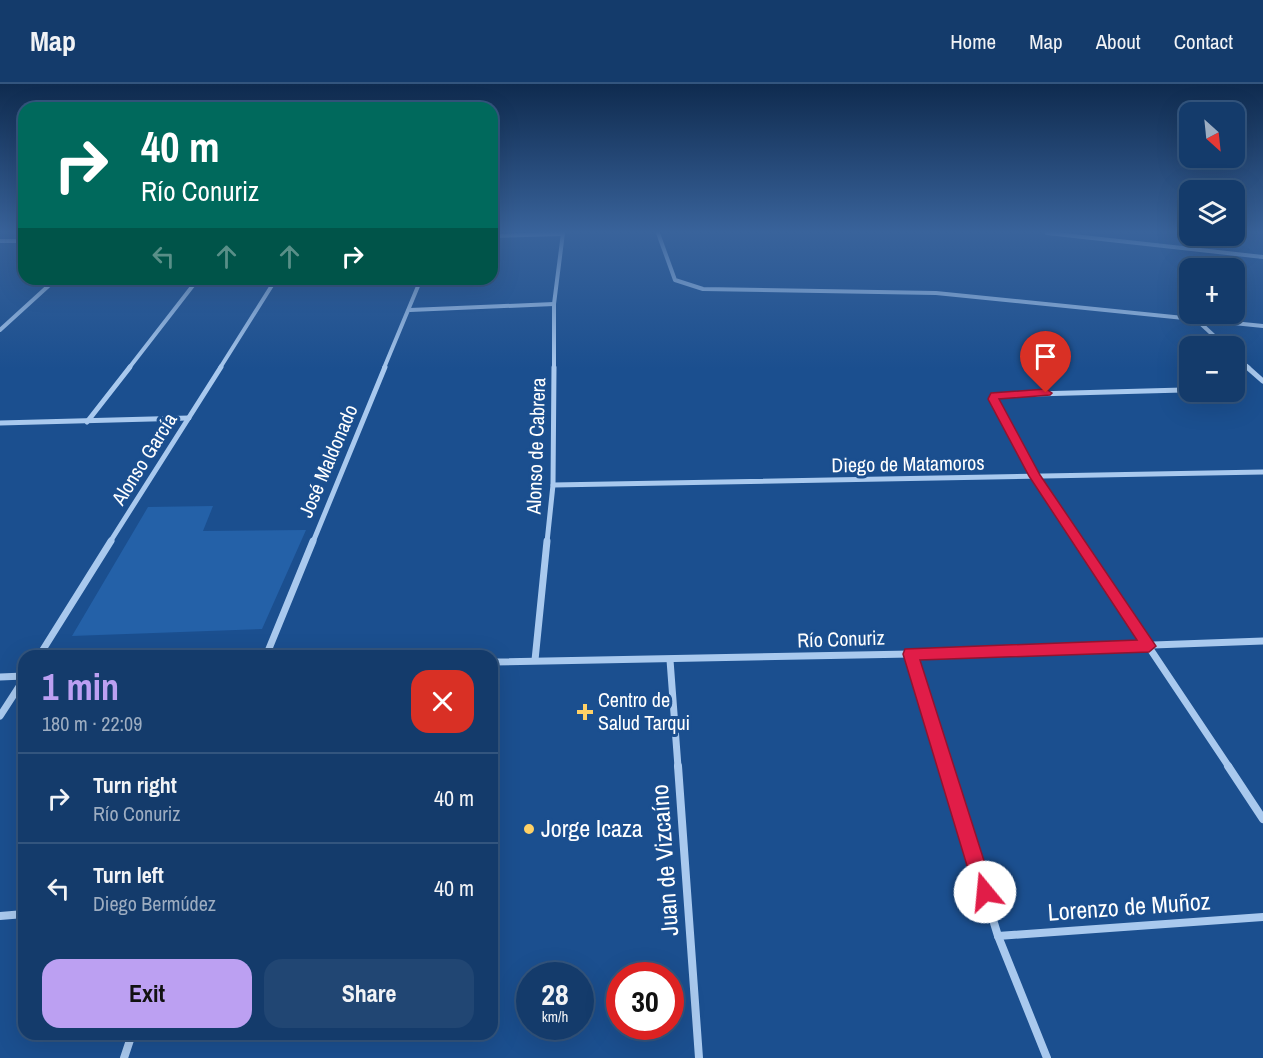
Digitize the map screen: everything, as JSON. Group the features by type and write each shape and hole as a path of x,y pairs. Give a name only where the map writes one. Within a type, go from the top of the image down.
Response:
{"street":[{"name":"Alonso de Cabrera","path":"535,660 553,485 554,304 557,278"},
{"path":"674,278 684,285 703,289 936,293 1179,319"},
{"path":"0,330 49,285"},
{"path":"87,422 193,285"},
{"name":"Alonso García","path":"43,650 272,285"},
{"name":"José Maldonado","path":"268,650 419,285"},
{"path":"410,310 554,304"},
{"path":"1201,324 1214,336"},
{"path":"1237,324 1263,326"},
{"path":"1245,365 1263,381"},
{"path":"1179,390 994,395 998,411 1035,476 1263,819"},
{"path":"0,423 189,418"},
{"name":"Diego de Matamoros","path":"553,485 1263,472"},
{"name":"Río Conuriz","path":"498,662 911,654 1263,641"},
{"path":"911,654 998,936 1047,1058"},
{"name":"Juan de Vizcaíno","path":"670,660 699,1058"},
{"path":"0,677 18,678"},
{"path":"0,716 18,688"},
{"path":"0,916 18,914"},
{"name":"Lorenzo de Muñoz","path":"998,936 1263,917"},
{"path":"124,1058 130,1040"}],"shaded area":[{"path":"213,506 203,531 306,530 262,629 72,636 148,507"}],"place":[{"name":"Centro de Salud Tarqui","path":"585,712"},
{"name":"Jorge Icaza","path":"529,829"}],"route":[{"path":"985,892 911,654 1149,646 1035,476 998,411 994,399 994,395 1001,394 1046,393"}]}
